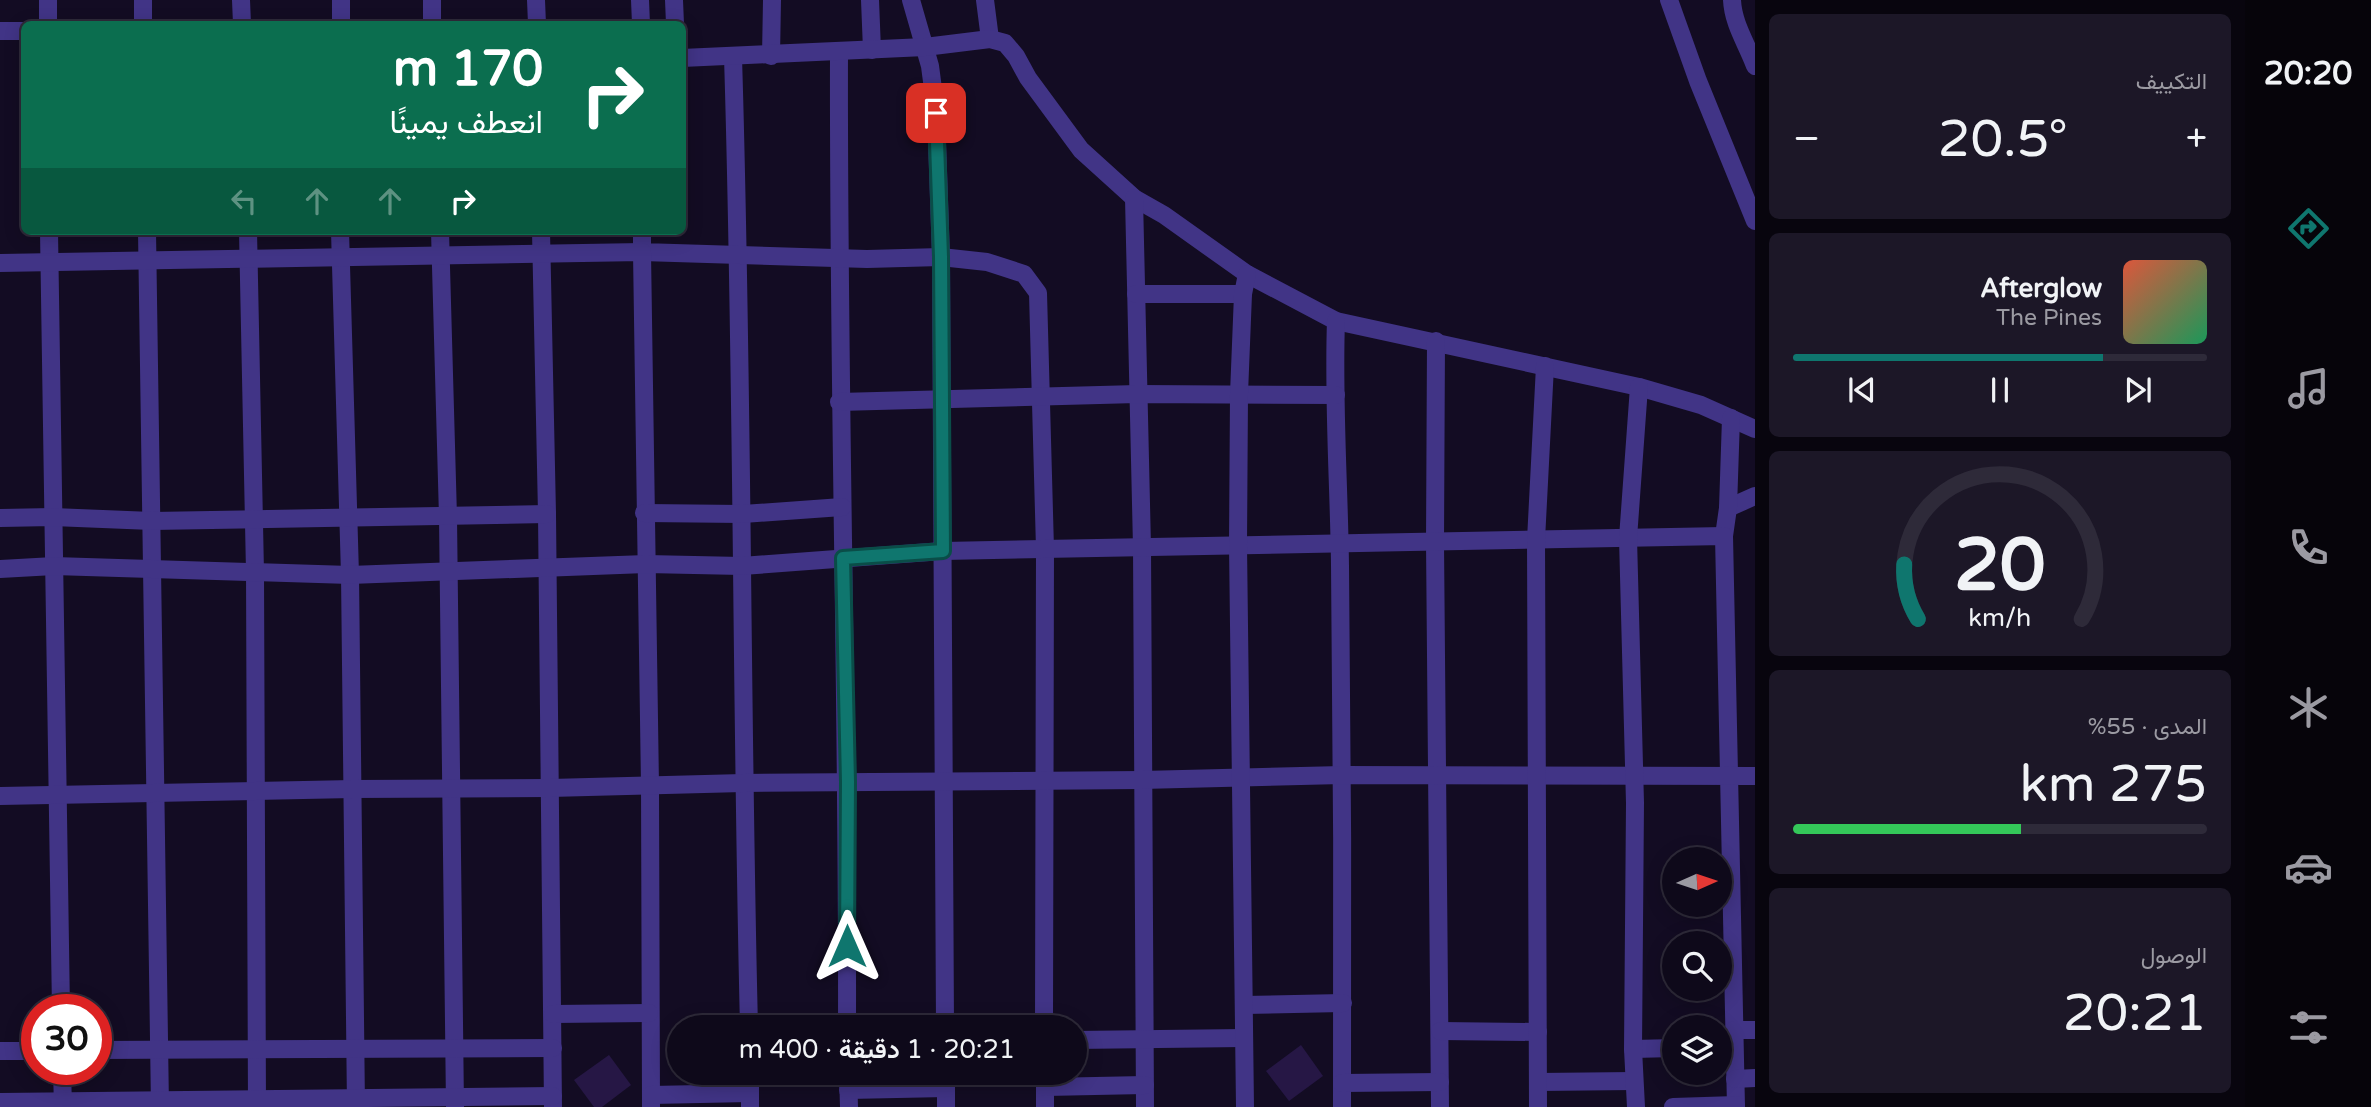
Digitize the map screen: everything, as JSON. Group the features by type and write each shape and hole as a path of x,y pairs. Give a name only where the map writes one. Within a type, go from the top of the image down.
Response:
{"street":[{"path":"48,0 48,21"},
{"path":"143,0 143,21"},
{"path":"241,0 242,21"},
{"path":"341,0 341,21"},
{"path":"432,0 432,21"},
{"path":"536,0 537,21"},
{"path":"640,0 641,21"},
{"path":"674,0 675,21"},
{"path":"771,56 772,0"},
{"path":"870,0 872,50"},
{"path":"911,0 930,66 936,113 941,257 945,1015"},
{"path":"985,0 990,39"},
{"path":"1669,0 1698,81 1755,221"},
{"path":"1732,0 1736,24 1750,40 1755,66"},
{"path":"0,31 21,31"},
{"path":"686,58 925,47 990,39 1005,43 1081,150 1134,198 1164,215 1247,274 1336,321 1639,387 1701,405 1755,429"},
{"path":"839,52 839,402 848,782 847,1015"},
{"path":"733,57 739,255 743,783 749,1015"},
{"path":"1134,198 1142,547 1145,1107"},
{"path":"49,235 61,994"},
{"path":"147,235 160,1104"},
{"path":"248,235 255,572 257,1103"},
{"path":"340,235 350,575 356,1103"},
{"path":"440,235 448,517 455,1102"},
{"path":"0,1102 160,1104 553,1101 547,514 541,235"},
{"path":"642,235 650,786 651,1101 750,1100"},
{"path":"0,263 642,252 838,258 941,257 987,262 1024,274 1038,293 1045,549 1044,1015"},
{"path":"1245,1107 1238,545 1239,394 1243,294 1247,274"},
{"path":"1136,294 1243,294"},
{"path":"1336,321 1342,775 1342,1107"},
{"path":"1436,341 1440,1107"},
{"path":"1538,1107 1536,540 1545,366"},
{"path":"1636,1107 1633,1049 1635,776 1628,538 1635,471 1639,387"},
{"path":"839,402 1137,394 1336,395"},
{"path":"1730,1015 1724,536 1728,508 1731,418"},
{"path":"1728,508 1755,496"},
{"path":"644,513 743,514 842,508"},
{"path":"0,518 152,521 547,514"},
{"path":"0,569 54,566 350,575 646,564 742,566 943,551 1724,536"},
{"path":"0,796 1342,775 1755,776"},
{"path":"1244,1005 1343,1003"},
{"path":"553,1014 649,1013"},
{"path":"1732,1040 1755,1030"},
{"path":"1440,1031 1538,1032"},
{"path":"1087,1040 1244,1038"},
{"path":"112,1051 553,1048"},
{"path":"1633,1049 1662,1048"},
{"path":"0,1051 21,1051"},
{"path":"1673,1107 1736,1106 1732,1056"},
{"path":"1735,1079 1755,1078"},
{"path":"1538,1082 1634,1081"},
{"path":"1087,1082 1145,1085"},
{"path":"1342,1083 1440,1082"},
{"path":"62,1085 63,1104"},
{"path":"848,1090 897,1085"},
{"path":"946,1085 946,1107"},
{"path":"1045,1085 1045,1107"}],"building":[{"path":"1301,1045 1323,1076 1289,1101 1266,1071"},
{"path":"609,1055 631,1085 602,1107 594,1107 574,1080"}],"route":[{"path":"847,946 848,782 843,558 943,551 941,257 936,113"}]}
